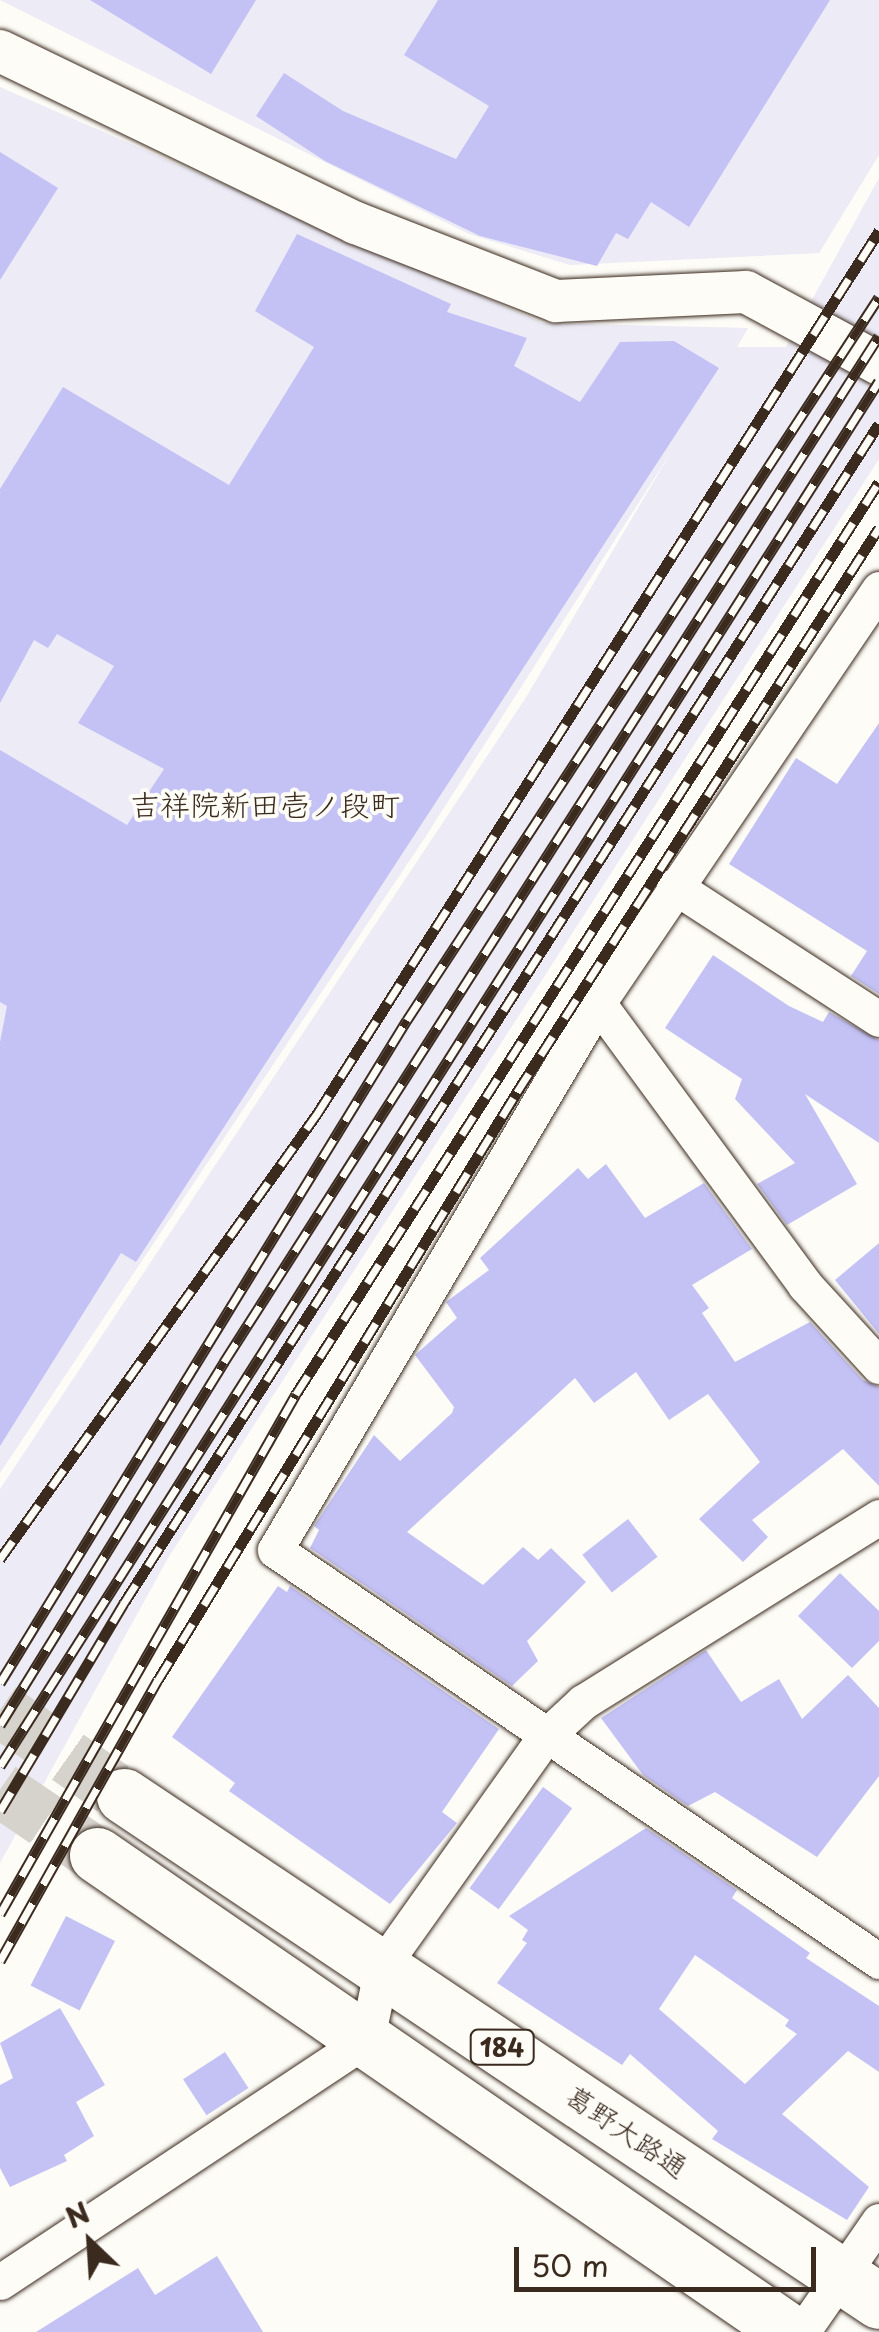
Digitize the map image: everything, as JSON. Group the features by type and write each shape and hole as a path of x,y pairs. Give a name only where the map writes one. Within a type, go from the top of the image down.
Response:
{"main road":[{"name":"葛野大路通","path":"124,1796 860,2289"},
{"name":"184","path":"97,1855 790,2332"}],"street":[{"path":"0,51 356,223 556,301 746,292 879,364"},
{"path":"879,589 598,1002 275,1550 544,1738 879,1961"},
{"path":"674,886 879,1019"},
{"path":"598,1002 805,1284 879,1366"},
{"path":"0,2282 367,2039 382,1966 544,1738 583,1702 879,1517"},
{"path":"802,2332 860,2289 879,2221"}],"shaded area":[{"path":"0,0 879,0 879,155 819,253 570,265 469,234"},
{"path":"0,87 543,323 748,328 737,347 786,347 879,178 879,459 168,1558 0,1863 0,1489 525,699 673,449 426,836 0,1473"}],"building":[{"path":"90,0 256,0 211,74"},
{"path":"438,0 830,0 689,227 651,202 628,239 616,233 597,266 480,236 325,161 256,116 284,73 343,111 456,159 489,106 404,55"},
{"path":"0,152 58,188 0,280"},
{"path":"297,234 451,304 447,312 527,338 514,366 580,402 620,342 674,341 719,368 136,1262 121,1253 0,1446 0,1042 7,1006 0,1002 0,750 127,825 164,769 78,723 114,666 57,634 48,648 34,640 0,703 0,489 63,387 229,485 314,347 255,311"},
{"path":"879,723 879,994 851,976 867,951 729,864 796,758 837,784"},
{"path":"713,955 789,1006 823,1022 829,1012 879,1040 879,1143 805,1094 857,1184 787,1225 757,1184 795,1163 735,1099 742,1079 665,1028"},
{"path":"606,1164 645,1218 704,1183 752,1249 692,1285 709,1308 702,1313 735,1362 810,1322 863,1380 879,1387 879,1486 843,1449 752,1520 768,1537 743,1562 699,1519 760,1462 708,1394 669,1420 636,1372 594,1403 575,1378 407,1532 483,1585 523,1547 538,1560 551,1548 586,1582 527,1641 538,1661 512,1686 310,1548 319,1530 314,1526 374,1435 400,1461 452,1413 454,1407 415,1355 457,1318 446,1302 489,1270 480,1258 578,1168 588,1179"},
{"path":"879,1243 879,1334 835,1280"},
{"path":"628,1519 658,1557 612,1593 582,1555"},
{"path":"840,1573 879,1611 879,1641 852,1668 798,1616"},
{"path":"278,1586 287,1592 290,1586 499,1729 442,1812 457,1823 390,1904 229,1791 235,1783 172,1737"},
{"path":"706,1650 741,1702 779,1679 802,1719 848,1675 879,1708 879,1776 817,1857 715,1792 688,1806 643,1775 601,1718"},
{"path":"543,1787 572,1808 499,1909 470,1888"},
{"path":"646,1828 737,1890 732,1898 810,1953 806,1958 879,2006 879,2072 848,2051 782,2114 869,2187 847,2220 712,2139 718,2131 630,2054 622,2065 497,1983 527,1943 522,1940 528,1930 509,1916","holes":["695,1955 789,2020 785,2026 797,2034 745,2084 659,2009"]},
{"path":"66,1916 115,1941 80,2010 31,1985"},
{"path":"60,2008 105,2085 76,2102 94,2136 64,2155 67,2161 10,2187 0,2168 0,2085 13,2078 0,2043"},
{"path":"225,2052 248,2088 206,2115 183,2079"},
{"path":"217,2256 263,2332 36,2332 138,2268 155,2295"}],"tunnel":[{"path":"0,1709 124,1796"},
{"path":"0,1789 97,1855"}],"railway":[{"path":"0,1559 317,1114 879,231"},
{"path":"0,1683 407,1020 879,297"},
{"path":"0,1725 224,1362 879,336"},
{"path":"0,1766 879,381"},
{"path":"0,1811 124,1603 879,424"},
{"path":"0,1914 296,1394 879,482"},
{"path":"0,1961 158,1680 517,1092 879,528"}],"district":[{"name":"吉祥院新田壱ノ段町","path":"265,804"}]}
